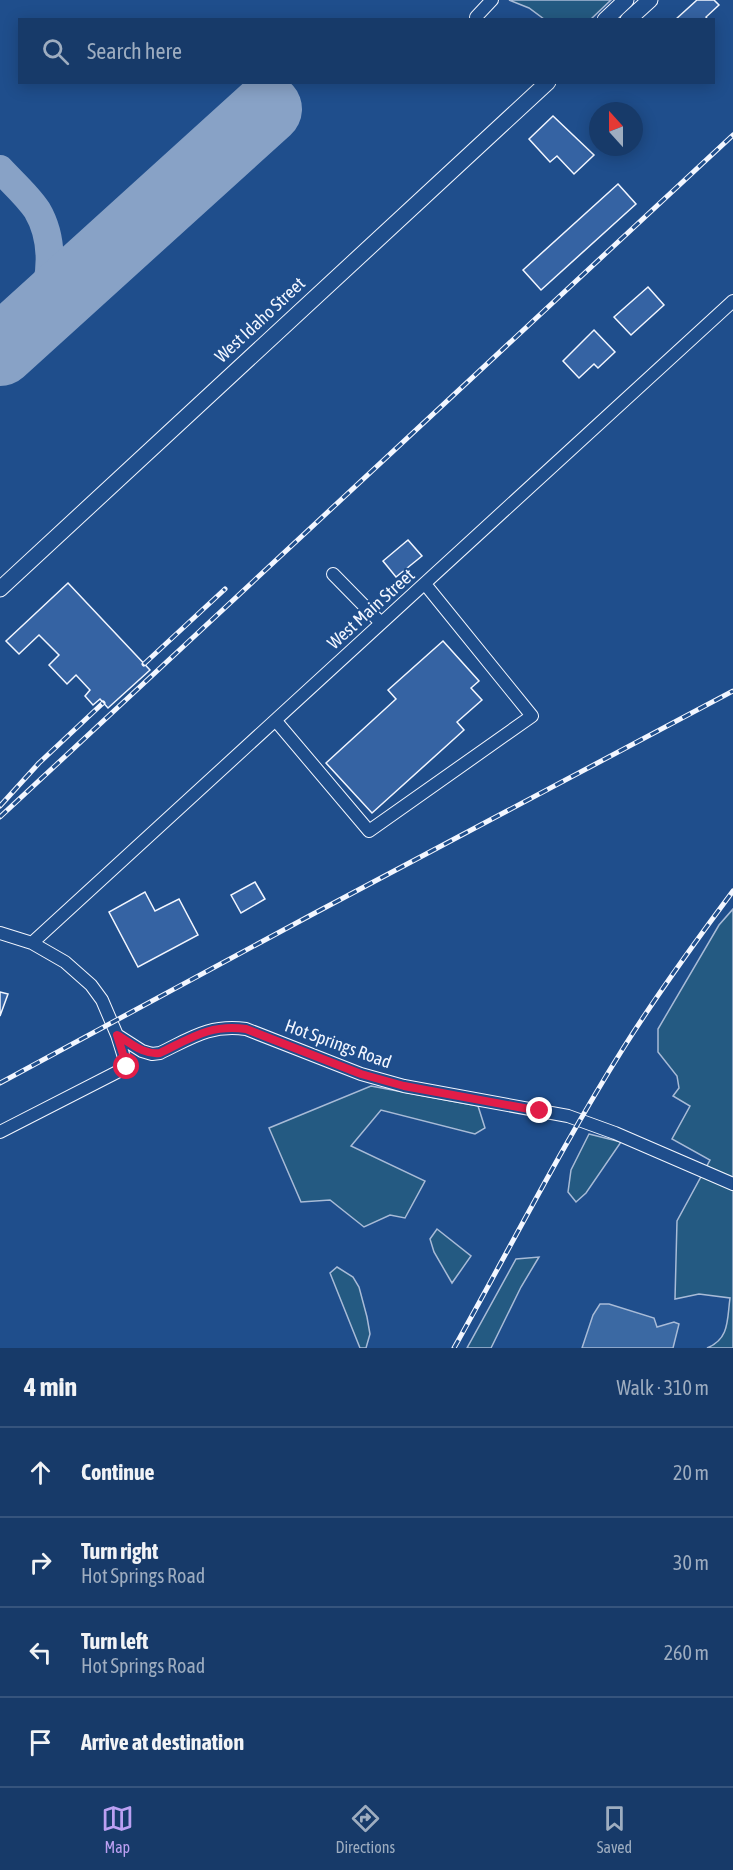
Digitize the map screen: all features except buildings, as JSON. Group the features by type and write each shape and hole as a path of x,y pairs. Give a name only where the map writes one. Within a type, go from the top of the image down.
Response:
{"main road":[{"path":"608,17 624,0"},
{"path":"630,18 650,0"},
{"name":"West Idaho Street","path":"0,589 546,84"}],"street":[{"path":"476,17 492,0"},
{"name":"West Main Street","path":"32,943 733,301"},
{"path":"333,574 381,623"},
{"path":"276,721 369,831 532,716 425,584"},
{"path":"0,933 49,951 91,985 102,1000 117,1035 127,1067 0,1132"},
{"name":"Hot Springs Road","path":"117,1035 142,1051 152,1054 160,1053 216,1028 228,1026 246,1029 361,1074 404,1086 568,1116 615,1132 733,1184"}],"shaded area":[{"path":"509,0 611,0 592,18 543,18 529,8"},
{"path":"733,909 733,1348 707,1348 724,1334 730,1298 699,1294 675,1299 677,1221 710,1160 672,1139 690,1106 673,1096 679,1088 677,1076 658,1052 658,1029 719,925"},
{"path":"371,1086 478,1106 485,1128 475,1134 381,1110 351,1146 425,1181 405,1218 390,1215 364,1227 330,1200 301,1202 269,1128"},
{"path":"589,1134 621,1142 586,1193 576,1202 568,1192 571,1170"},
{"path":"437,1229 471,1256 452,1283 434,1252 430,1239"},
{"path":"539,1257 521,1287 491,1348 467,1348 516,1259"},
{"path":"337,1267 353,1277 359,1287 370,1334 366,1348 360,1348 330,1273"},
{"path":"600,1304 609,1304 654,1318 657,1327 674,1322 679,1324 673,1348 582,1348 593,1315"}],"taxiway":[{"path":"0,169 37,210 46,232 50,257 47,281 39,304 11,340"}],"runway":[{"path":"0,351 267,109"}],"railway":[{"path":"0,817 733,135"},
{"path":"144,664 225,589"},
{"path":"0,1083 733,691"},
{"path":"0,806 39,763 103,703"},
{"path":"454,1348 601,1084 663,987 733,891"}],"route":[{"path":"127,1067 117,1035 142,1051 152,1054 160,1053 209,1030 228,1026 246,1029 361,1074 404,1086 540,1111"}]}
